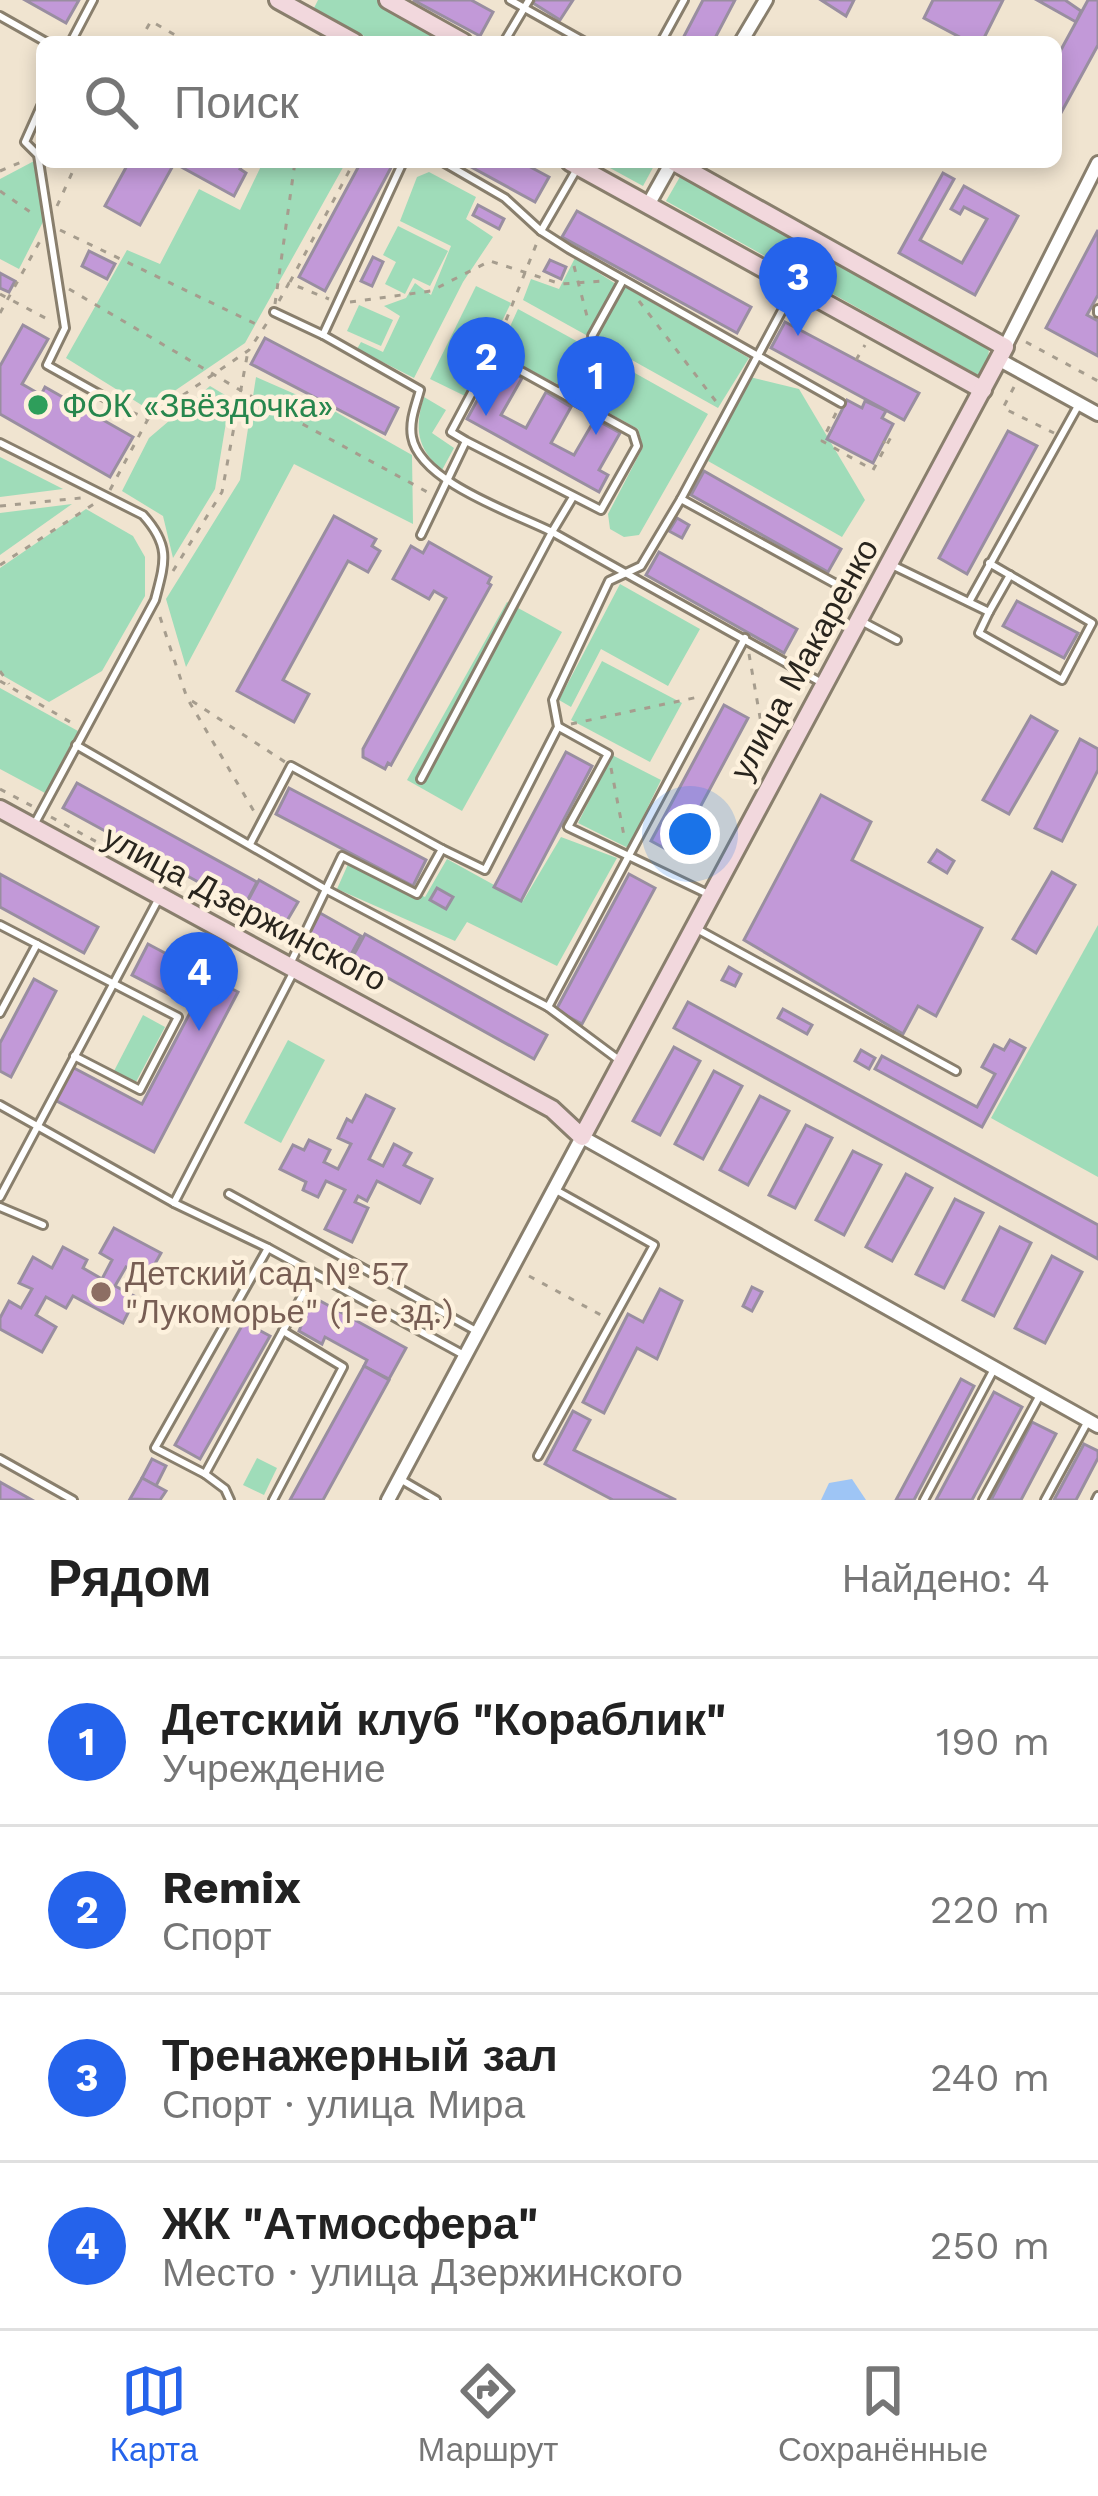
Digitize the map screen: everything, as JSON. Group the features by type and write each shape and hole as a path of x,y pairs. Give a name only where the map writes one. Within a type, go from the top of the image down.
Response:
{"street":[{"path":"278,0 343,36"},
{"path":"388,0 452,36"},
{"path":"745,36 766,0"},
{"name":"улица Макаренко","path":"388,1500 1092,187 1098,163"},
{"path":"581,168 983,390"},
{"path":"648,205 670,168"},
{"path":"684,168 1006,347 1098,414"},
{"name":"улица Дзержинского","path":"0,809 552,1109 582,1137"},
{"path":"582,1137 1093,1424"}],"lane":[{"path":"74,36 93,0"},
{"path":"510,0 527,4 576,36"},
{"path":"664,36 684,0"},
{"path":"508,36 527,4"},
{"path":"0,16 36,36"},
{"path":"36,117 25,142 36,153"},
{"path":"40,168 65,328 47,365 122,407"},
{"path":"322,335 400,168"},
{"path":"452,168 505,198 569,249 841,403"},
{"path":"541,231 572,168"},
{"path":"592,336 623,280"},
{"path":"250,845 291,766 485,870 558,727 554,700 609,581 641,566 795,286"},
{"path":"274,312 420,390 412,416 412,439 422,462 446,480 627,571 822,683"},
{"path":"560,392 586,350"},
{"path":"492,355 633,433 637,446 601,510 451,432 492,355"},
{"path":"969,602 1079,404"},
{"path":"422,535 466,441"},
{"path":"0,443 143,514 157,530 165,562 155,600 34,826"},
{"path":"421,779 574,496"},
{"path":"681,499 836,584"},
{"path":"989,563 1010,575 1092,623 1062,680 979,633 1010,575"},
{"path":"891,564 989,612"},
{"path":"858,620 897,640"},
{"path":"548,1007 745,638"},
{"path":"558,727 608,754 568,827 710,895"},
{"path":"76,745 327,890 548,1007 622,1062"},
{"path":"174,1203 293,967 342,856 417,894 442,849"},
{"path":"0,1197 159,898"},
{"path":"0,925 178,1017 140,1090 74,1056"},
{"path":"694,928 956,1071"},
{"path":"0,1013 37,944"},
{"path":"0,1105 465,1356"},
{"path":"538,1456 654,1245 554,1189"},
{"path":"229,1194 478,1332"},
{"path":"0,1207 43,1225"},
{"path":"230,1500 225,1489 205,1474 155,1448 268,1249"},
{"path":"205,1474 314,1274"},
{"path":"273,1500 343,1367 283,1331"},
{"path":"923,1500 993,1370"},
{"path":"983,1500 1040,1395"},
{"path":"1045,1500 1093,1424"},
{"path":"0,1459 74,1500"},
{"path":"400,1479 436,1500"}],"path":[{"path":"142,36 151,20 178,36"},
{"path":"0,171 36,156"},
{"path":"274,312 294,168"},
{"path":"274,312 351,168"},
{"path":"0,191 49,224 264,328 249,350 148,419 107,495 0,565"},
{"path":"492,355 541,231"},
{"path":"569,249 592,336"},
{"path":"289,284 337,302 371,302 431,291 490,261 561,284 623,280 725,414"},
{"path":"59,283 437,498"},
{"path":"0,297 65,328"},
{"path":"0,313 8,298"},
{"path":"856,360 869,338"},
{"path":"1006,347 1098,381"},
{"path":"249,350 222,492 155,600 188,698 262,825"},
{"path":"586,350 591,391 612,421"},
{"path":"841,403 822,441 873,470 891,437 883,443"},
{"path":"122,407 148,419"},
{"path":"1004,408 1061,437"},
{"path":"0,506 107,495"},
{"path":"745,638 761,723"},
{"path":"0,671 12,688"},
{"path":"0,682 84,730"},
{"path":"558,727 715,693"},
{"path":"188,698 291,766"},
{"path":"608,754 628,854"},
{"path":"529,1276 612,1321"}],"green space":[{"path":"318,0 379,0 448,36 364,36 314,8"},
{"path":"36,160 49,210 19,269 0,259 0,179"},
{"path":"260,168 343,168 245,343 148,409 66,358 127,250 160,264 199,189 240,210"},
{"path":"610,168 653,168 643,186"},
{"path":"429,172 476,197 466,219 493,237 463,282 414,378 357,349 361,342 383,352 400,316 384,306 406,298 415,283 431,295 451,246 400,221 417,177"},
{"path":"681,175 989,347 988,364 980,376 666,201"},
{"path":"398,226 448,251 430,286 413,278 405,294 385,284 396,262 383,255"},
{"path":"575,258 616,284 586,335 523,300 531,279 559,289"},
{"path":"476,286 511,303 465,396 430,379"},
{"path":"625,287 749,358 718,408 596,340"},
{"path":"359,305 393,320 381,346 347,331"},
{"path":"518,309 582,344 559,385 498,353"},
{"path":"592,349 708,414 639,535 624,537 610,529 608,514 643,447 638,429 569,391"},
{"path":"256,377 336,412 412,455 413,524 294,464 186,667 166,599 240,480"},
{"path":"750,377 799,389 865,500 842,537 708,461"},
{"path":"210,386 230,398 215,489 173,558 163,516 122,491 149,438"},
{"path":"424,397 446,410 432,433 454,448 442,470 427,454 420,437"},
{"path":"0,457 63,489 0,497"},
{"path":"72,504 0,555 0,513"},
{"path":"86,509 133,536 145,557 145,596 102,671 49,702 0,674 0,568"},
{"path":"620,584 700,629 668,686 601,649 571,707 559,700"},
{"path":"507,602 562,632 462,811 407,780"},
{"path":"602,661 682,703 650,762 571,720"},
{"path":"0,688 78,731 45,793 0,769"},
{"path":"612,755 661,780 628,848 578,823"},
{"path":"561,837 617,858 557,966 467,922 455,941 337,889 349,862 425,897 447,859 523,901"},
{"path":"1098,925 1098,1177 991,1118"},
{"path":"143,1015 165,1027 136,1082 114,1071"},
{"path":"288,1040 325,1060 281,1143 244,1123"},
{"path":"257,1458 277,1468 264,1495 243,1485"}],"water":[{"path":"852,1479 866,1500 821,1500 829,1483"}],"building":[{"path":"25,0 79,0 66,23"},
{"path":"413,0 471,0 493,12 480,36"},
{"path":"535,0 573,0 560,20"},
{"path":"703,0 735,0 716,36 684,36"},
{"path":"821,0 854,0 846,16"},
{"path":"933,0 1003,0 985,36 958,36 924,18"},
{"path":"1037,0 1065,0 1081,11 1076,22"},
{"path":"1088,0 1098,0 1098,45 1062,111 1062,48"},
{"path":"126,168 172,168 140,225 105,206"},
{"path":"183,168 241,168 246,173 234,196"},
{"path":"358,168 391,168 325,291 299,277"},
{"path":"473,168 532,168 549,177 535,202"},
{"path":"943,173 954,179 920,240 962,263 987,219 964,207 960,214 951,209 964,186 1018,216 975,295 899,253"},
{"path":"478,205 504,219 499,229 473,215"},
{"path":"577,211 751,307 737,333 562,237"},
{"path":"1098,230 1098,295 1087,315 1098,321 1098,356 1046,328"},
{"path":"89,251 115,264 107,279 82,266"},
{"path":"373,257 383,262 372,286 361,281"},
{"path":"550,260 566,267 561,279 544,271"},
{"path":"0,273 15,281 9,292 0,288"},
{"path":"785,322 919,393 904,420 771,348"},
{"name":"ФОК «Звёздочка»","path":"23,325 48,339 22,384 41,395 45,387 133,437 110,477 0,414 0,366"},
{"path":"265,338 398,408 385,434 251,364"},
{"path":"497,364 522,378 501,415 526,428 546,392 571,407 551,443 574,455 595,419 620,433 599,470 608,475 599,492 467,419"},
{"path":"602,377 612,382 605,395 595,390"},
{"path":"847,400 862,408 865,401 886,411 882,418 893,424 873,463 827,439"},
{"path":"1008,431 1037,446 967,574 939,558"},
{"path":"704,471 841,549 828,572 691,495"},
{"path":"334,516 376,539 372,546 380,551 368,572 348,561 283,680 309,694 294,722 237,691"},
{"path":"677,518 689,525 682,538 669,531"},
{"path":"429,542 491,577 491,585 385,769 363,757 363,749 446,598 434,591 429,599 393,579 411,546 423,553"},
{"path":"659,552 797,629 784,653 646,575"},
{"path":"1017,601 1078,633 1064,658 1003,626"},
{"path":"724,705 748,718 675,854 651,841"},
{"path":"1031,716 1057,731 1009,814 983,800"},
{"path":"1080,739 1098,749 1098,770 1062,841 1035,828"},
{"path":"566,752 592,766 521,901 494,887"},
{"path":"77,783 257,882 244,907 63,808"},
{"path":"289,788 426,860 413,886 276,814"},
{"path":"821,795 871,822 852,860 982,928 936,1016 918,1006 903,1034 744,940"},
{"path":"937,850 954,861 947,873 929,862"},
{"path":"1052,872 1075,885 1036,953 1013,939"},
{"path":"0,874 98,927 84,953 0,907"},
{"path":"629,874 655,888 582,1024 556,1010"},
{"path":"259,880 298,902 281,931 243,910"},
{"path":"437,888 453,897 446,909 430,900"},
{"path":"320,913 361,936 347,962 306,940"},
{"path":"365,934 547,1035 534,1059 352,958"},
{"path":"148,944 238,992 154,1152 55,1100 72,1067 142,1104 193,1007 132,975"},
{"path":"729,967 741,974 735,986 722,980"},
{"path":"34,979 56,991 11,1077 0,1071 0,1043"},
{"path":"688,1002 1098,1225 1098,1259 674,1028"},
{"path":"783,1009 812,1025 807,1034 778,1018"},
{"path":"1010,1040 1025,1048 982,1127 875,1069 882,1056 977,1107 995,1074 982,1067 994,1045 1004,1050"},
{"path":"674,1047 700,1061 660,1135 633,1121"},
{"path":"861,1050 875,1058 869,1069 855,1061"},
{"path":"714,1071 742,1086 703,1159 675,1144"},
{"path":"366,1095 394,1109 369,1159 383,1166 394,1144 411,1153 404,1165 432,1179 420,1203 377,1181 367,1201 358,1196 355,1202 368,1208 352,1242 325,1229 345,1190 326,1181 318,1197 303,1190 306,1182 280,1169 293,1145 304,1150 309,1140 330,1150 324,1162 338,1169 351,1144 338,1138"},
{"path":"760,1096 789,1111 748,1185 720,1170"},
{"path":"806,1125 832,1138 795,1208 769,1195"},
{"path":"853,1151 881,1165 844,1235 816,1220"},
{"path":"906,1174 932,1188 892,1261 866,1247"},
{"path":"955,1199 983,1213 944,1288 916,1274"},
{"path":"1000,1227 1031,1243 994,1316 963,1300"},
{"path":"114,1228 161,1253 147,1278 126,1267 115,1286 136,1297 123,1323 73,1296 66,1308 46,1297 36,1315 56,1327 42,1352 0,1329 9,1301 21,1308 32,1289 19,1283 33,1257 52,1268 63,1247 87,1260 83,1268 102,1279 112,1260 100,1253"},
{"path":"1052,1256 1082,1272 1045,1343 1015,1328"},
{"path":"752,1287 762,1292 752,1311 743,1306"},
{"path":"660,1289 682,1301 657,1359 637,1348 604,1413 583,1402 628,1314 643,1322"},
{"path":"313,1297 406,1348 389,1379 364,1366 367,1360 325,1337 322,1344 299,1331"},
{"path":"244,1322 270,1336 200,1459 175,1445"},
{"path":"364,1366 389,1380 323,1500 290,1500"},
{"path":"961,1379 974,1386 914,1500 896,1500"},
{"path":"994,1392 1022,1407 972,1500 936,1500"},
{"path":"573,1411 590,1420 574,1450 676,1500 613,1500 545,1464"},
{"path":"1032,1422 1056,1434 1021,1500 991,1500"},
{"path":"1084,1444 1098,1451 1098,1458 1076,1500 1054,1500"},
{"path":"152,1459 166,1466 156,1486 142,1478"},
{"path":"142,1478 166,1491 160,1500 130,1499"},
{"path":"0,1482 32,1500 0,1500"}],"place":[{"name":"Тренажерный зал","path":"798,336"},
{"name":"ФОК «Звёздочка»","path":"38,405"},
{"name":"Remix","path":"486,416"},
{"name":"Детский клуб \"Кораблик\"","path":"596,435"},
{"name":"ЖК \"Атмосфера\"","path":"199,1031"},
{"name":"Детский сад № 57 \"Лукоморье\" (1-е зд.)","path":"101,1292"}]}
